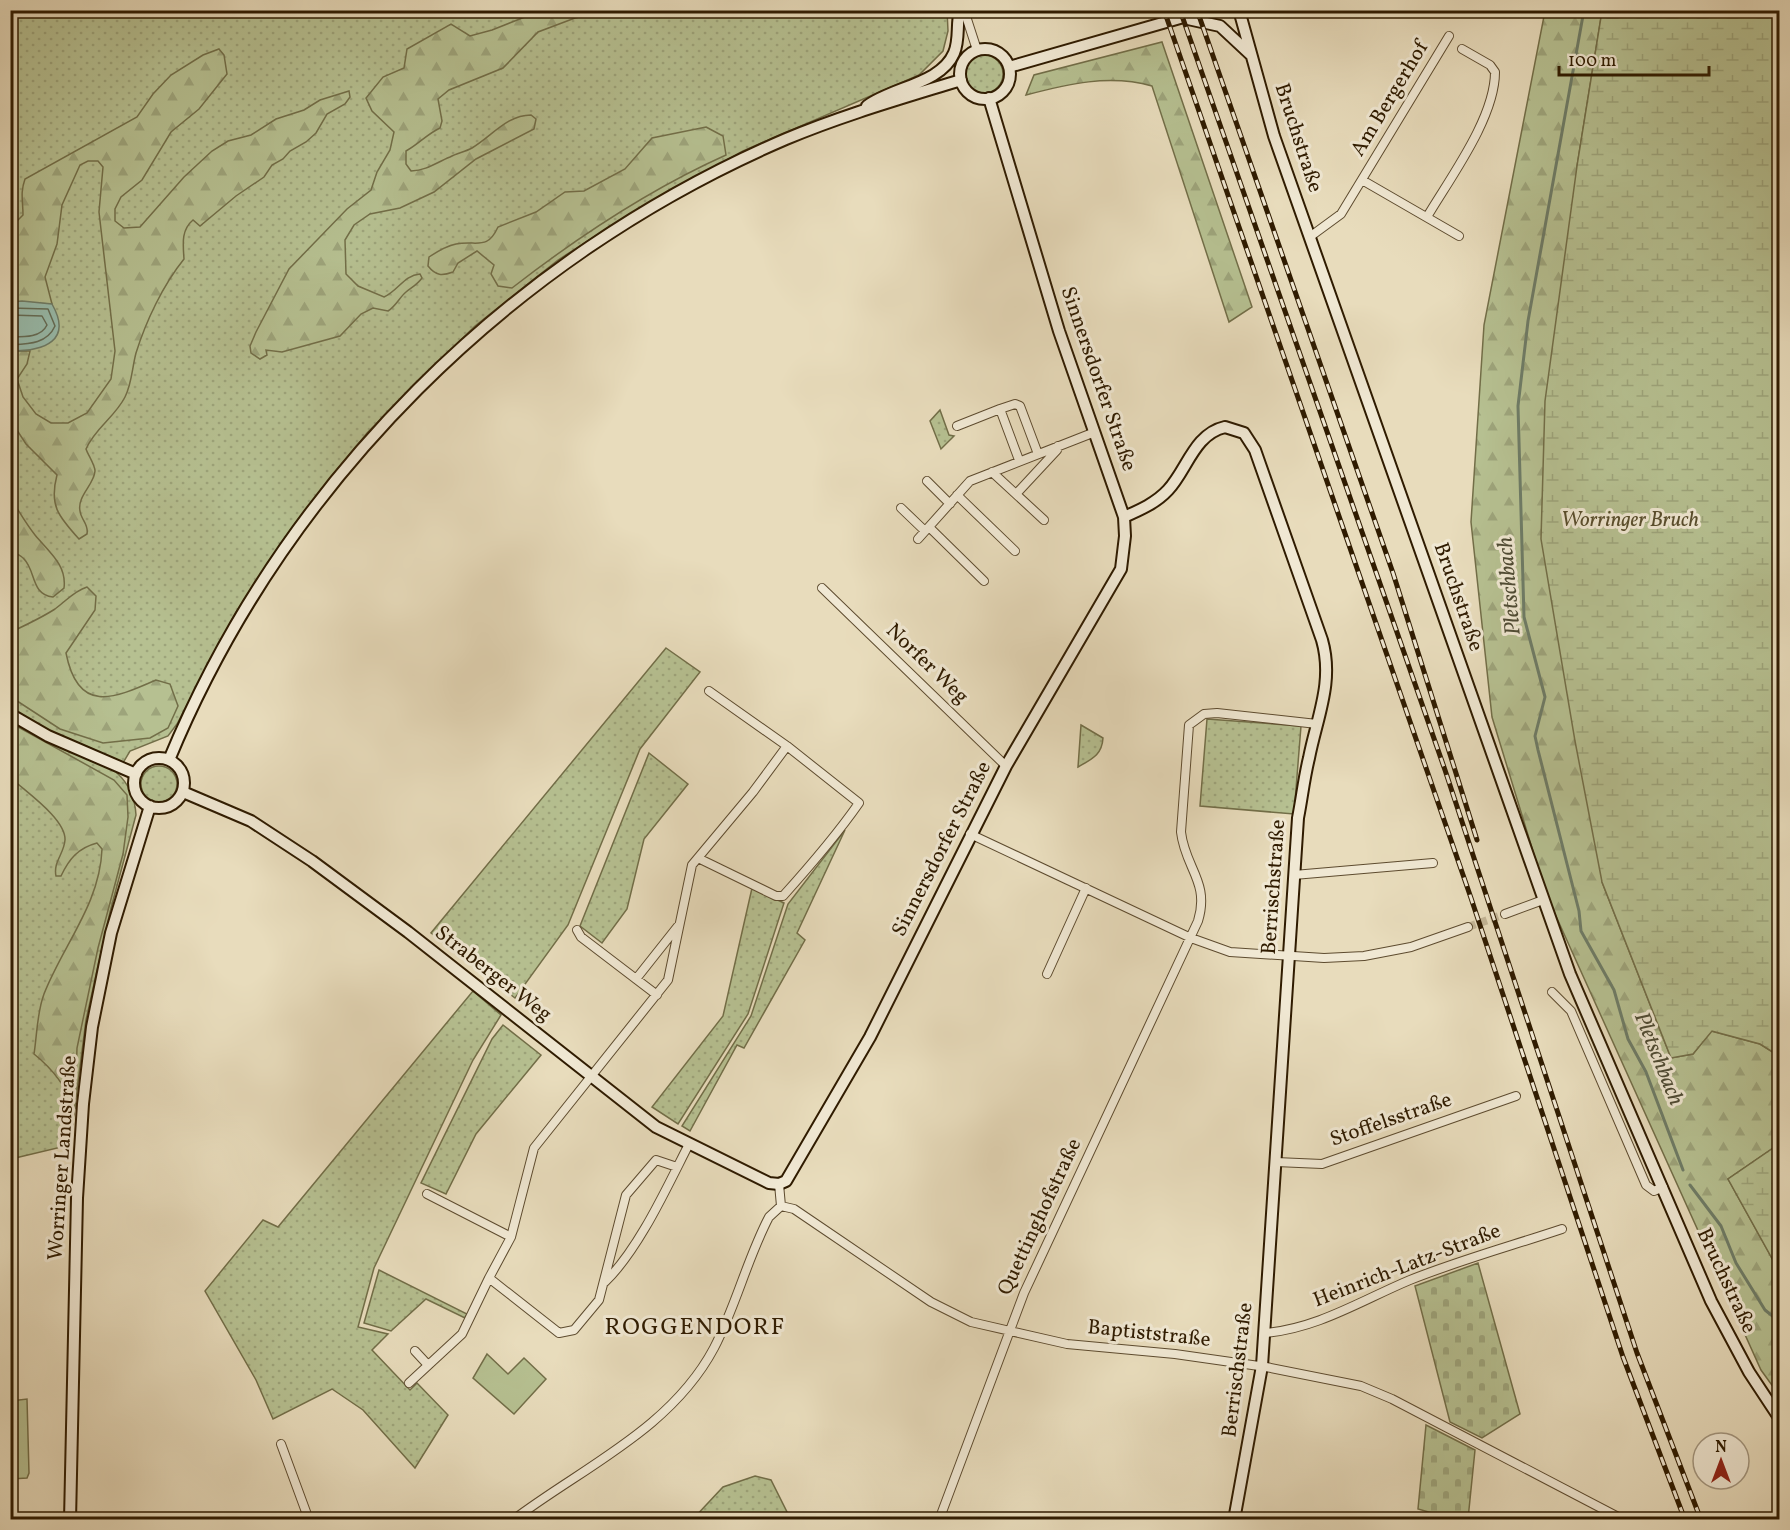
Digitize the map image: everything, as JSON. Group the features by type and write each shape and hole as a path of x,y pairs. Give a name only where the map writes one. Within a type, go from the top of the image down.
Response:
{"main road":[{"path":"859,111 879,97 934,74 947,64 954,53 958,39 962,10"},
{"path":"1009,67 1208,10"},
{"name":"Bruchstraße","path":"1239,10 1274,136 1570,974 1729,1337 1779,1419"},
{"path":"1180,18 1220,26 1250,54"},
{"path":"985,49 1000,54 1009,67 1008,84 997,96 988,98 972,94 961,80 963,62 977,50 985,49"},
{"path":"169,760 219,654 295,533 377,431 443,364 481,330 558,268 642,213 718,171 786,139 859,111 961,80"},
{"name":"Sinnersdorfer Straße","path":"779,1184 792,1174 840,1091 888,1002 1006,766 1121,569 1125,536 1124,517 1059,331 988,98"},
{"name":"Berrischstraße","path":"1124,517 1156,501 1168,490 1207,434 1225,427 1239,430 1252,442 1326,654 1326,691 1298,818 1262,1366 1234,1520"},
{"path":"10,714 48,736 136,774"},
{"path":"149,760 169,760 176,764 184,777 183,792 179,799 165,807 150,806 138,796 134,781 136,774 149,760"},
{"name":"Straberger Weg","path":"183,792 251,821 312,861 408,932 656,1127 763,1180 779,1184"},
{"name":"Worringer Landstraße","path":"70,1520 77,1198 84,1093 92,1027 111,933 150,806"}],"street":[{"path":"962,10 977,50"},
{"name":"Am Bergerhof","path":"1311,236 1341,214 1449,36"},
{"name":"Am Bergerhof","path":"1427,217 1480,126 1494,87 1495,72 1490,65 1462,49"},
{"name":"Am Bergerhof","path":"1362,180 1459,236"},
{"path":"957,426 1015,404 1020,406 1038,454"},
{"path":"1000,410 1019,460"},
{"path":"918,539 970,481 1095,432"},
{"path":"1016,494 1057,450 1058,446"},
{"path":"992,472 1044,520"},
{"path":"927,481 950,504"},
{"path":"957,495 1014,551"},
{"path":"901,508 984,581"},
{"name":"Norfer Weg","path":"822,588 1006,766"},
{"path":"700,859 776,896 783,896 814,858 828,846 859,803 787,746 709,691"},
{"name":"Quettinghofstraße","path":"939,1520 1007,1332 1198,921 1203,895 1183,844 1181,832 1189,725 1204,714 1217,713 1317,724"},
{"path":"409,1383 462,1334 511,1237 534,1148 657,994 671,973 693,865 787,746"},
{"path":"970,834 1191,938 1230,952 1324,958 1389,953 1468,927"},
{"path":"1294,874 1433,863"},
{"path":"1047,974 1086,888"},
{"path":"1504,914 1543,900"},
{"path":"636,979 679,926"},
{"path":"577,930 581,937 657,994"},
{"path":"1552,992 1571,1011 1646,1185 1654,1191 1663,1187"},
{"name":"Stoffelsstraße","path":"1276,1162 1322,1164 1516,1096"},
{"path":"605,1282 618,1269 644,1229 689,1144"},
{"path":"489,1278 559,1333 574,1330 599,1300 605,1282 606,1264 626,1196 656,1160 677,1167"},
{"path":"513,1520 622,1447 676,1398 713,1350 763,1228 772,1211 781,1206 779,1184"},
{"path":"427,1194 511,1237"},
{"name":"Baptiststraße","path":"781,1206 794,1209 951,1313 971,1322 1067,1344 1175,1354 1262,1366 1376,1391 1623,1520"},
{"name":"Heinrich-Latz-Straße","path":"1264,1333 1278,1332 1325,1318 1427,1274 1562,1229"},
{"path":"416,1351 428,1365"},
{"path":"281,1444 309,1520"}],"green space":[{"path":"947,10 948,31 943,51 919,75 743,151 630,214 558,260 475,326 367,433 312,502 236,612 177,724 168,736 130,751 117,773 131,792 136,815 110,912 86,1020 70,1145 11,1159 10,11"},
{"path":"540,11 606,11 575,18 538,32 503,68 449,90 438,99 442,121 440,128 406,151 406,164 411,171 427,168 472,148 514,118 531,115 536,119 534,129 476,159 434,192 400,208 370,214 354,225 345,240 346,274 358,286 384,297 414,275 420,274 422,278 388,311 373,308 361,314 340,336 282,352 266,350 267,355 260,359 251,353 250,346 256,332 289,269 347,209 371,190 377,172 390,150 394,132 372,111 366,98 383,77 404,68 407,49 451,24 470,36"},
{"name":"Worringer Bruch","path":"1545,11 1602,11 1577,166 1602,882 1671,1058 1693,1054 1711,1031 1760,1044 1779,1056 1779,1144 1728,1179 1779,1271 1779,1395 1761,1370 1546,894 1492,717 1471,522 1484,325"},
{"name":"Worringer Bruch","path":"1602,11 1779,11 1779,1056 1760,1044 1712,1031 1693,1054 1671,1058 1602,882 1575,741 1541,539 1545,401 1577,166"},
{"path":"1162,42 1252,307 1229,322 1152,86 1136,82 1089,82 1026,95 1034,75"},
{"path":"219,49 224,55 227,74 199,109 171,132 142,180 121,197 115,209 115,221 124,228 140,227 184,177 212,151 228,141 251,135 276,119 304,110 320,100 349,91 350,97 345,104 327,114 316,133 306,142 272,165 264,177 236,196 200,226 193,220 186,228 184,259 169,280 150,316 136,353 131,381 125,397 116,411 94,435 86,449 95,471 81,500 80,511 87,534 79,539 57,510 54,494 57,475 26,444 11,421 10,351 30,351 27,364 17,379 23,397 36,414 51,423 68,423 87,413 111,379 115,351 99,212 103,167 98,161 88,161 80,165 62,205 57,244 45,277 52,304 11,302 11,227 23,215 23,184 25,179 137,117 153,94 171,75 203,55"},
{"path":"984,55 997,61 1003,74 997,87 984,93 971,87 965,74 971,61"},
{"path":"706,127 723,136 726,155 669,183 615,215 512,288 498,286 491,274 494,265 477,251 458,263 453,272 437,273 428,266 429,257 442,249 456,244 485,242 490,239 498,227 536,212 565,192 584,191 625,169 652,138"},
{"path":"940,410 949,435 954,436 941,449 930,421"},
{"path":"11,499 63,572 64,588 53,597 41,592 28,564 11,550"},
{"path":"87,587 96,596 95,610 66,653 72,672 79,686 88,693 99,696 112,696 156,680 170,684 178,706 168,728 150,738 103,743 60,729 11,697 11,632 50,612"},
{"path":"666,648 700,672 640,749 568,925 515,998 431,933"},
{"path":"1207,719 1301,726 1294,814 1200,806"},
{"path":"11,723 114,780 127,795 128,817 123,854 98,948 77,1048 75,1109 58,1079 34,1054 44,994 88,906 100,869 102,849 97,843 84,848 71,859 61,876 56,876 56,866 65,840 64,832 52,815 11,778"},
{"path":"1081,725 1103,738 1098,753 1078,767"},
{"path":"649,753 688,784 644,839 627,909 602,943 580,926"},
{"path":"159,766 172,771 177,784 172,797 159,802 146,797 141,784 146,771"},
{"path":"845,830 797,933 805,940 744,1048 737,1045 690,1131 682,1126 751,1016 788,904"},
{"path":"752,888 784,903 748,1014 678,1124 652,1107 723,1016"},
{"path":"473,991 501,1015 473,1060 374,1268 358,1327 388,1334 372,1350 410,1390 417,1383 448,1415 415,1468 363,1410 332,1389 273,1419 256,1380 205,1291 263,1220 278,1227"},
{"path":"503,1025 541,1055 476,1134 446,1194 421,1183 492,1039"},
{"path":"1779,1144 1779,1271 1728,1179"},
{"path":"1478,1263 1520,1414 1482,1438 1450,1422 1415,1286"},
{"path":"379,1270 467,1314 465,1318 426,1299 391,1331 364,1323"},
{"path":"487,1354 508,1374 524,1358 546,1379 514,1414 473,1378"},
{"path":"27,1399 29,1473 27,1478 11,1479 11,1401"},
{"path":"1426,1425 1475,1450 1468,1519 1453,1519 1418,1509"},
{"path":"755,1476 771,1480 787,1512 787,1519 693,1519 723,1487"}],"water":[{"path":"11,302 52,304 58,317 59,327 57,335 44,346 11,351"}],"waterway":[{"name":"Pletschbach","path":"1584,10 1528,321 1518,406 1524,617 1545,697 1535,736 1579,911 1581,931 1614,990 1628,1039 1646,1072 1683,1170"},
{"name":"Pletschbach","path":"1690,1185 1721,1226 1736,1263 1765,1310 1780,1322"},
{"name":"Pletschbach","path":"10,1514 139,1516 164,1520"}],"tunnel":[{"path":"1468,927 1505,914"}],"railway":[{"path":"1164,10 1471,898 1623,1357 1685,1520"},
{"path":"1180,10 1445,770 1637,1353 1701,1520"},
{"path":"1197,10 1393,573 1477,840"}],"district":[{"name":"ROGGENDORF","path":"695,1328"}]}
